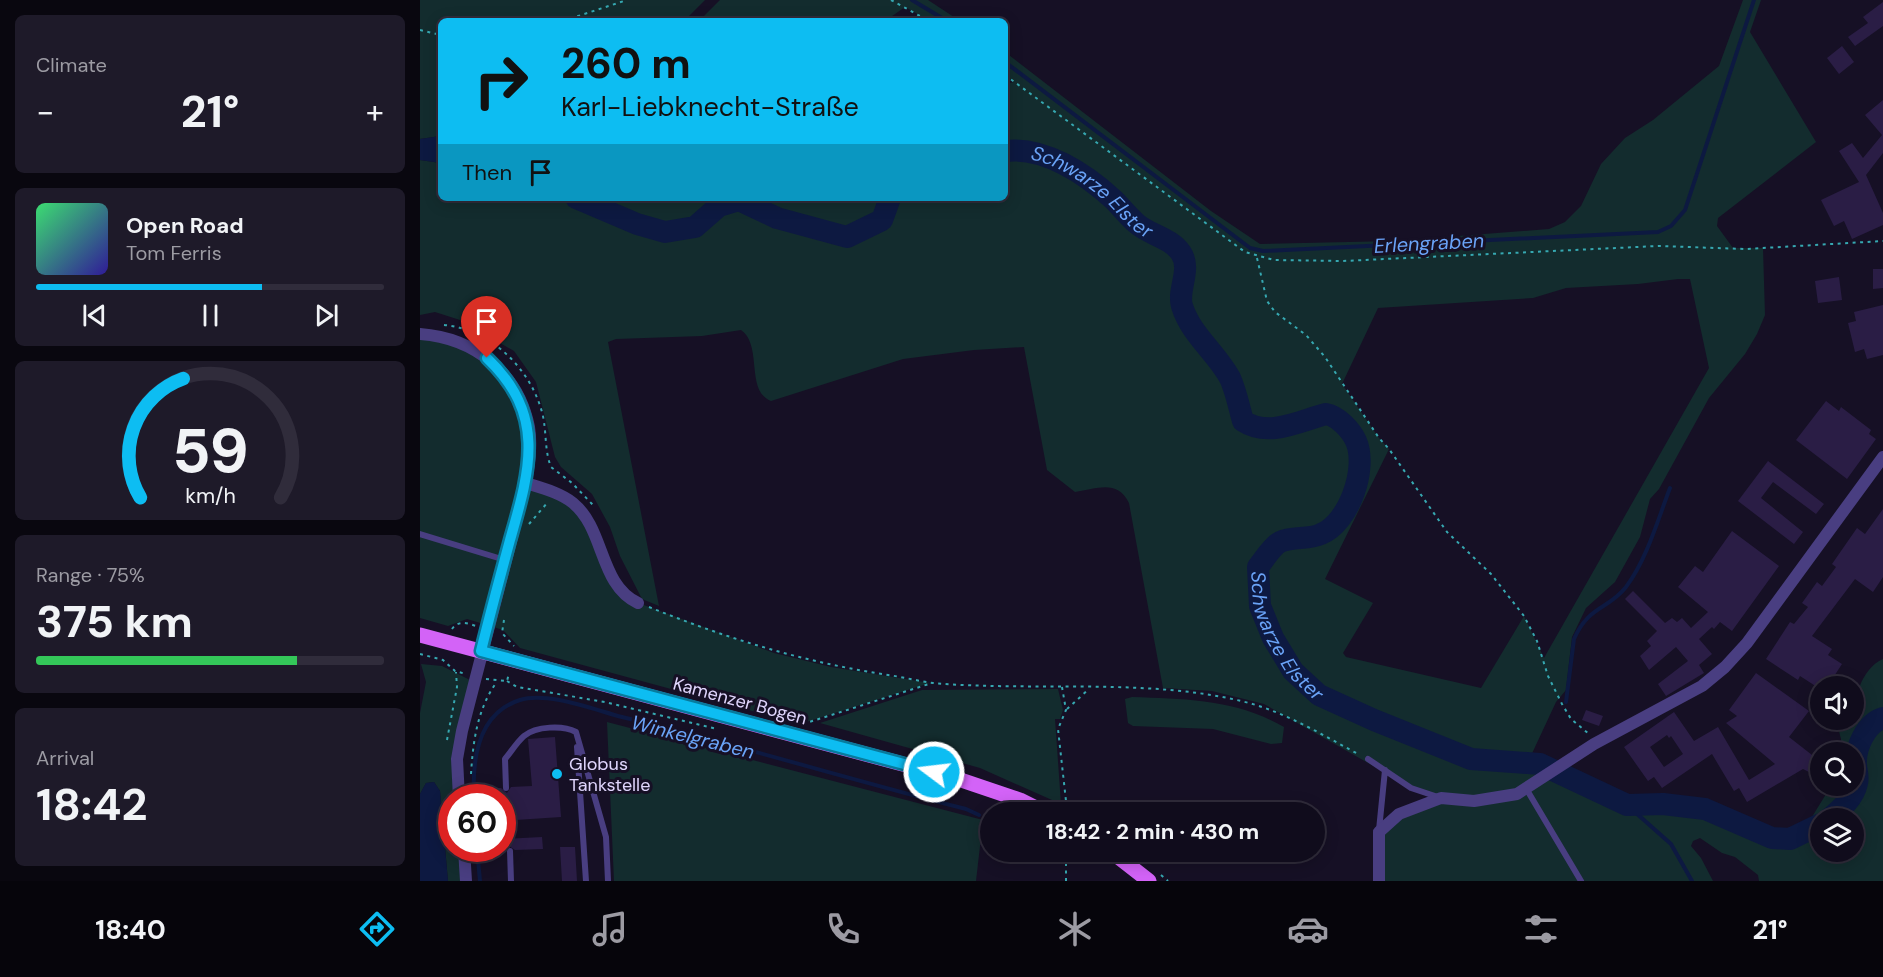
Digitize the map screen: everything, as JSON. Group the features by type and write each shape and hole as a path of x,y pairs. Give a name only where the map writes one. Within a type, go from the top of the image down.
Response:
{"main road":[{"name":"Kamenzer Bogen","path":"420,635 955,778 1024,802"},
{"path":"1125,862 1149,881"}],"street":[{"path":"420,334 445,338 478,350 496,367 515,391 529,426 531,454 526,483 475,676 457,759 458,784"},
{"path":"1378,881 1379,832 1399,814 1441,798 1474,801 1510,796 1527,790 1594,744 1702,686 1725,668 1766,619 1883,458"},
{"path":"526,483 551,491 574,504 589,525 624,597 638,603"},
{"path":"465,862 466,881"}],"lane":[{"path":"420,534 505,560"},
{"path":"506,784 505,759 524,736 535,730 567,727 576,732 606,837 608,881"},
{"path":"576,732 586,881"},
{"path":"1368,759 1411,788 1441,798"},
{"path":"1379,832 1385,770"},
{"path":"1527,790 1581,881"},
{"path":"511,862 512,881"}],"path":[{"path":"572,18 627,0"},
{"path":"891,0 924,18"},
{"path":"420,30 438,34"},
{"path":"1008,77 1245,252 1257,257 1275,260 1343,261 1659,246 1746,249 1883,241"},
{"path":"1257,257 1267,301 1275,312 1306,335 1321,352 1378,438 1389,448 1447,532 1512,598 1538,641 1548,676 1562,704 1571,718 1586,729 1594,744"},
{"path":"436,324 458,326 474,333 508,355 535,392 542,413 551,467 572,483 596,510"},
{"path":"528,528 531,519 547,505 551,491"},
{"path":"638,603 774,652 831,666 932,683 1166,690 1214,695 1287,716 1368,759"},
{"path":"505,613 502,633 516,648"},
{"path":"420,654 443,660 455,671 475,676"},
{"path":"507,681 518,687 605,702 716,730 744,722"},
{"path":"471,778 473,740 482,710 496,682"},
{"path":"800,724 932,683"},
{"path":"1062,687 1066,710"},
{"path":"1066,802 1058,729 1066,710 1089,688"},
{"path":"1066,862 1066,881"}],"green space":[{"path":"420,0 705,0 687,18 438,18 438,136 420,139"},
{"path":"720,0 928,0 955,18 925,18 905,7 889,18 702,18"},
{"path":"1743,0 1761,0 1750,32 1816,142 1718,218 1717,226 1733,248 1763,248 1765,315 1745,354 1709,398 1659,489 1650,499 1640,537 1615,582 1586,608 1572,637 1566,690 1556,702 1528,762 1540,764 1627,805 1663,804 1705,809 1772,838 1790,839 1810,820 1810,862 1864,862 1864,808 1817,808 1825,796 1864,796 1864,742 1841,742 1839,730 1864,730 1864,677 1875,664 1883,659 1883,881 1759,881 1758,875 1735,857 1722,853 1700,838 1693,841 1691,846 1701,858 1713,881 1379,881 1378,839 1388,822 1440,799 1391,776 1264,704 1212,691 1163,688 1129,503 1119,491 1112,488 1075,492 1047,470 1024,347 974,350 903,359 771,401 763,396 758,388 751,346 748,337 741,330 702,336 616,339 608,342 659,606 642,599 620,556 610,527 592,494 561,467 555,457 536,382 514,351 460,320 435,312 420,315 420,160 438,163 438,201 1008,201 1008,83 1014,82 1008,77 1008,54 1211,211 1260,244 1394,241 1549,229 1565,222 1581,206 1601,164 1625,138 1653,120 1719,66","holes":["1690,279 1709,368 1544,658 1524,616 1481,688 1346,657 1343,653 1373,603 1325,579 1389,449 1342,384 1378,308 1533,298 1566,288"]},
{"path":"420,334 436,336 496,367 528,426 527,483 580,509 622,597 774,653 831,667 930,683 800,724 520,648 503,630 467,619 448,626 420,618"},
{"path":"421,664 442,666 470,680 459,784 438,784 438,788 434,782 426,783 420,794 420,713 426,682"},
{"path":"1058,689 1063,710 1060,719 1055,719 1061,802 980,768 820,723 922,690"},
{"path":"1132,697 1210,702 1247,711 1284,727 1282,743 1271,744 1213,729 1133,726 1128,723 1125,699"},
{"path":"607,722 980,819 976,881 614,881"},
{"path":"446,862 464,862 466,881 448,881"}],"water":[{"path":"438,136 438,163 420,160 420,139"},
{"path":"434,782 438,788 438,862 446,862 448,881 420,881 420,794 426,783"}],"building":[{"path":"1883,2 1883,26 1855,46 1848,37 1868,23 1863,17"},
{"path":"1842,46 1854,62 1839,74 1827,58"},
{"path":"1883,100 1883,153 1866,175 1883,213 1883,225 1852,239 1844,221 1834,226 1821,200 1859,182 1839,151 1852,143 1863,158 1882,135 1865,115"},
{"path":"1873,269 1883,269 1883,288 1873,289"},
{"path":"1839,277 1842,300 1818,303 1815,281"},
{"path":"1883,305 1883,355 1867,359 1864,349 1855,352 1848,323 1856,321 1854,312"},
{"path":"1826,401 1839,411 1841,407 1871,430 1869,434 1876,439 1847,479 1796,440"},
{"path":"1768,461 1824,504 1816,514 1773,482 1761,498 1803,532 1794,544 1738,501"},
{"path":"1883,509 1883,577 1873,592 1855,579 1812,636 1832,649 1828,655 1842,664 1834,676 1810,676 1810,682 1800,676 1798,680 1766,659 1790,622 1794,624 1808,607 1802,603 1817,582 1822,586 1836,567 1832,564 1857,528 1865,534"},
{"path":"1732,531 1779,566 1732,631 1720,622 1699,639 1712,654 1699,665 1704,673 1666,696 1658,684 1688,661 1676,647 1649,670 1640,656 1651,646 1647,641 1657,631 1625,599 1633,591 1665,623 1672,618 1677,622 1682,618 1691,628 1708,612 1678,587 1695,566 1703,572"},
{"path":"1756,673 1809,711 1789,737 1810,753 1810,772 1803,769 1747,802 1739,788 1734,791 1712,754 1662,788 1654,777 1648,781 1624,747 1674,712 1694,741 1718,727 1749,780 1775,764 1726,723 1737,716 1729,710","holes":["1667,735 1669,738 1671,736 1683,754 1664,767 1650,747"]},
{"path":"1586,710 1603,716 1599,726 1582,720"},
{"path":"555,737 561,817 516,820 516,787 532,786 528,739"},
{"path":"542,837 543,849 516,850 516,838"},
{"path":"560,847 575,847 577,881 562,881"}],"waterway":[{"name":"Erlengraben","path":"912,0 942,18"},
{"name":"Erlengraben","path":"1008,64 1250,248 1263,251 1658,232 1671,226 1685,210 1754,0"},
{"name":"Schwarze Elster","path":"1008,151 1035,153 1064,164 1103,190 1141,227 1171,243 1181,253 1185,266 1181,293 1182,306 1191,326 1230,378 1243,421 1253,426 1274,428 1326,414 1339,421 1354,437 1359,452 1358,479 1354,494 1340,519 1321,534 1280,542 1258,567 1260,606 1273,638 1293,671 1319,695 1471,759 1540,764 1627,805 1663,804 1705,809 1772,838 1790,839 1810,829"},
{"name":"Schwarze Elster","path":"583,201 637,224 665,232 695,227 719,206 736,201"},
{"name":"Schwarze Elster","path":"741,201 777,218 847,237 882,220 889,201"},
{"path":"1566,702 1574,639 1586,620 1619,594 1633,576 1651,539 1670,488"},
{"name":"Winkelgraben","path":"474,784 477,753 486,726 506,706 520,700 544,698 571,702 709,739 966,809 979,815"},
{"name":"Schwarze Elster","path":"1842,808 1853,794 1858,781 1856,758 1863,737 1871,725 1883,718"},
{"path":"1627,805 1671,844 1692,881"},
{"name":"Winkelgraben","path":"478,862 480,881"}],"place":[{"name":"Globus Tankstelle","path":"557,774"}],"route":[{"path":"487,358 515,391 529,426 531,454 526,483 481,651 934,772"}]}
